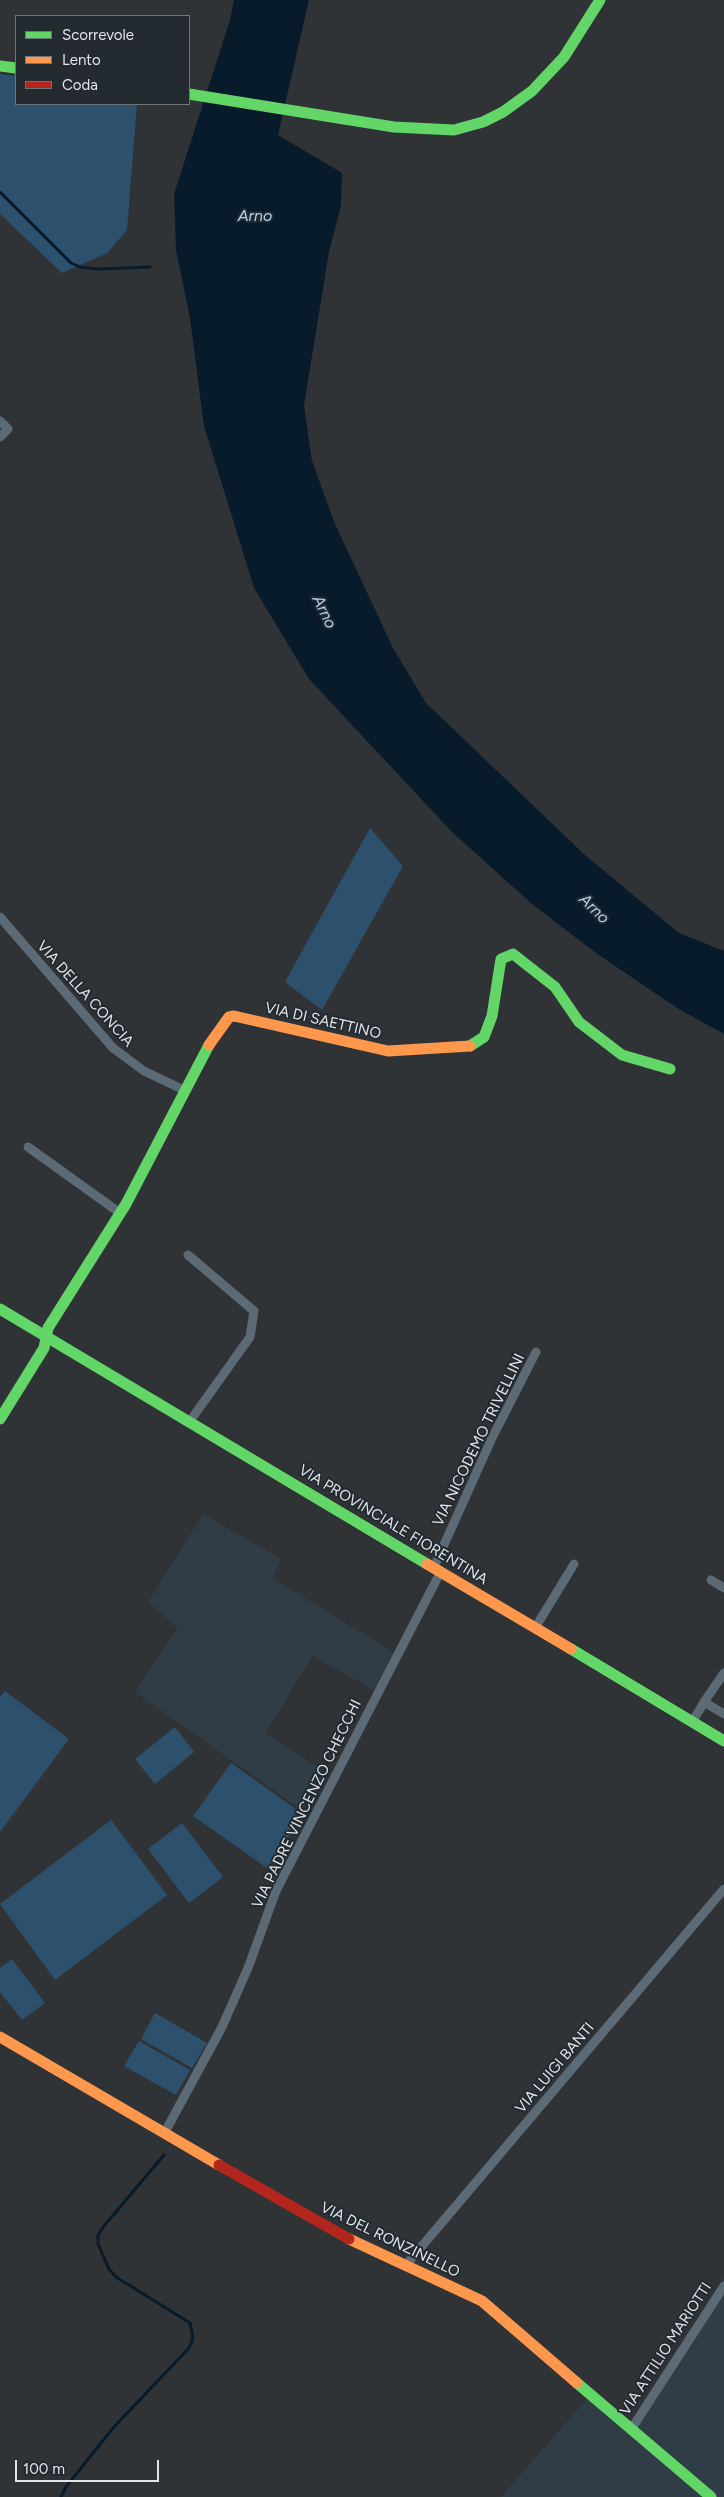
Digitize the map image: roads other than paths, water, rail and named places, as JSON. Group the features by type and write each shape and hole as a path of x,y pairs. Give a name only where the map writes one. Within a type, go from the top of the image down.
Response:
{"street":[{"path":"190,94 394,127 454,130 483,122 503,112 532,91 564,57 600,0"},
{"path":"0,66 15,68"},
{"path":"0,421 8,429 0,437"},
{"name":"VIA DELLA CONCIA","path":"0,917 113,1048 144,1071 186,1091"},
{"name":"VIA DI SAETTINO","path":"0,1419 44,1348 48,1328 120,1213 222,1024 228,1017 234,1016 388,1051 472,1046 484,1036 492,1016 501,959 513,954 555,987 579,1022 622,1056 670,1070"},
{"path":"28,1147 120,1213"},
{"path":"188,1255 254,1311 250,1337 190,1421"},
{"name":"VIA PROVINCIALE FIORENTINA","path":"0,1309 724,1741"},
{"name":"VIA NICODEMO TRIVELLINI","path":"437,1569 492,1438 536,1352"},
{"path":"535,1628 574,1564"},
{"name":"VIA PADRE VINCENZO CHECCHI","path":"165,2132 222,2027 248,1968 276,1891 437,1569"},
{"path":"711,1580 724,1588"},
{"path":"692,1722 722,1676"},
{"path":"704,1702 724,1714"},
{"name":"VIA LUIGI BANTI","path":"406,2265 724,1889"},
{"name":"VIA DEL RONZINELLO","path":"0,2037 336,2233 482,2300 711,2497"},
{"name":"VIA ATTILIO MARIOTTI","path":"632,2428 724,2286"}],"water":[{"name":"Arno","path":"234,0 309,0 278,135 342,173 341,205 329,252 304,405 312,461 335,524 393,648 426,703 586,856 679,933 724,951 724,1034 677,1008 596,953 532,904 452,832 309,679 254,588 204,426 190,318 176,250 174,194 230,20"}],"waterway":[{"path":"0,192 71,263 80,267 97,269 150,267"},
{"path":"61,2497 66,2487 113,2428 189,2348 193,2338 190,2323 116,2277 109,2269 98,2244 98,2235 104,2226 164,2155"}]}
